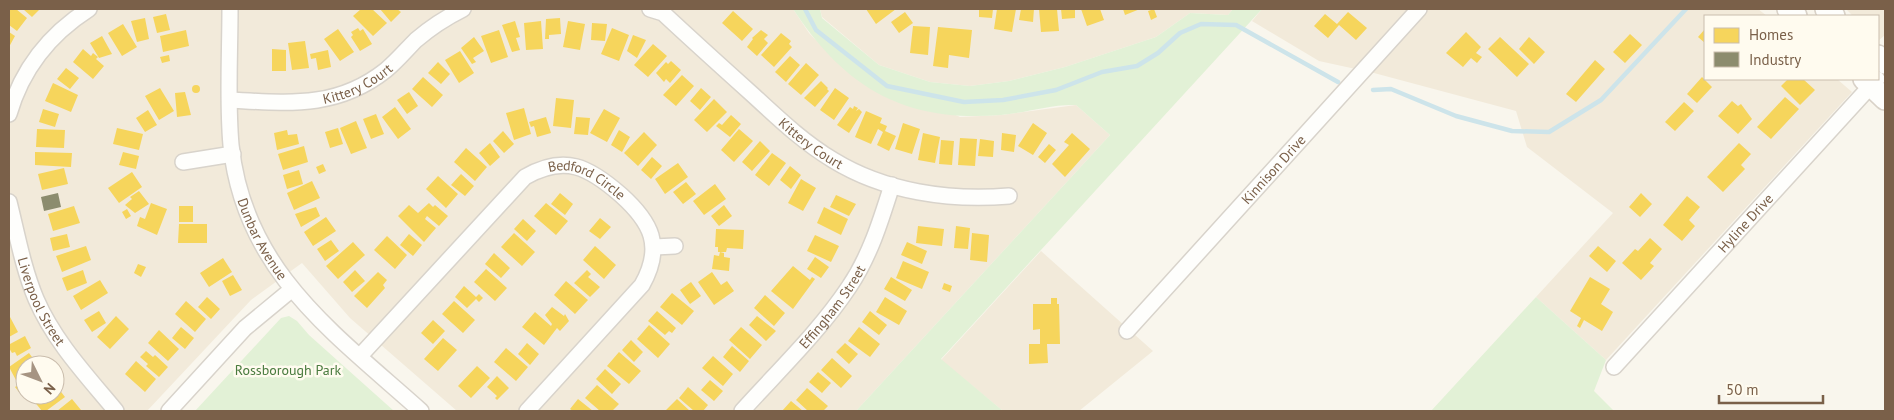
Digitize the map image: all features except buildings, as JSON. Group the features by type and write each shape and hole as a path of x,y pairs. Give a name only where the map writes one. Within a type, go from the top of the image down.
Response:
{"street":[{"path":"9,114 19,87 41,51 60,29 89,9"},
{"name":"Dunbar Avenue","path":"230,9 230,100 233,154 237,179 256,233 271,262 291,290 310,311 422,411"},
{"name":"Kittery Court","path":"230,100 300,103 325,100 350,92 387,69 417,40 463,9"},
{"name":"Kinnison Drive","path":"1127,331 1419,9"},
{"name":"Kittery Court","path":"660,10 808,144 834,161 892,185 937,195 968,198 1009,196"},
{"name":"Hyline Drive","path":"1614,367 1877,82"},
{"path":"183,162 233,154"},
{"name":"Bedford Circle","path":"360,356 515,186 536,170 549,166 573,165 600,177 639,212 648,225 654,248"},
{"name":"Effingham Street","path":"742,411 830,313 850,286 878,230 892,185"},
{"name":"Liverpool Street","path":"9,202 29,279 48,323 58,339 116,411"},
{"path":"527,411 642,285 652,262 654,248 675,246"},
{"path":"169,411 245,328 291,290"}],"shaded area":[{"path":"9,9 793,9 809,33 835,60 960,117 1002,115 1076,105 1110,135 856,411 457,411 350,318 302,263 251,300 147,411 9,411"},
{"path":"820,9 1233,9 1228,15 1190,13 1156,37 1065,67 1009,81 970,86 930,82 879,65 822,17"},
{"path":"1262,9 1758,9 1766,15 1704,15 1704,80 1838,80 1852,92 1606,360 1536,297 1613,213 1527,147 1516,111 1374,73 1319,61 1252,21"},
{"path":"1846,9 1885,9 1885,35 1879,40 1879,15 1852,15"},
{"path":"1041,251 1153,351 1079,411 1003,411 941,360"}],"green space":[{"path":"793,9 820,9 822,18 879,65 930,82 970,86 1009,81 1065,67 1156,37 1190,13 1228,15 1233,9 1262,9 941,359 1003,411 856,411 1110,135 1076,105 1057,106 1001,115 967,116 935,113 907,106 880,95 856,79 834,60 813,37"},
{"path":"1536,297 1606,360 1594,391 1614,411 1431,411"},
{"name":"Rossborough Park","path":"289,316 297,321 309,335 394,411 195,411 281,318"}],"waterway":[{"path":"805,9 816,30 887,86 964,102 1003,100 1056,90 1102,72 1137,66 1158,53 1180,33 1201,24 1236,25 1338,82"},
{"path":"1373,90 1391,89 1456,116 1512,131 1549,132 1601,100 1686,9"}]}
